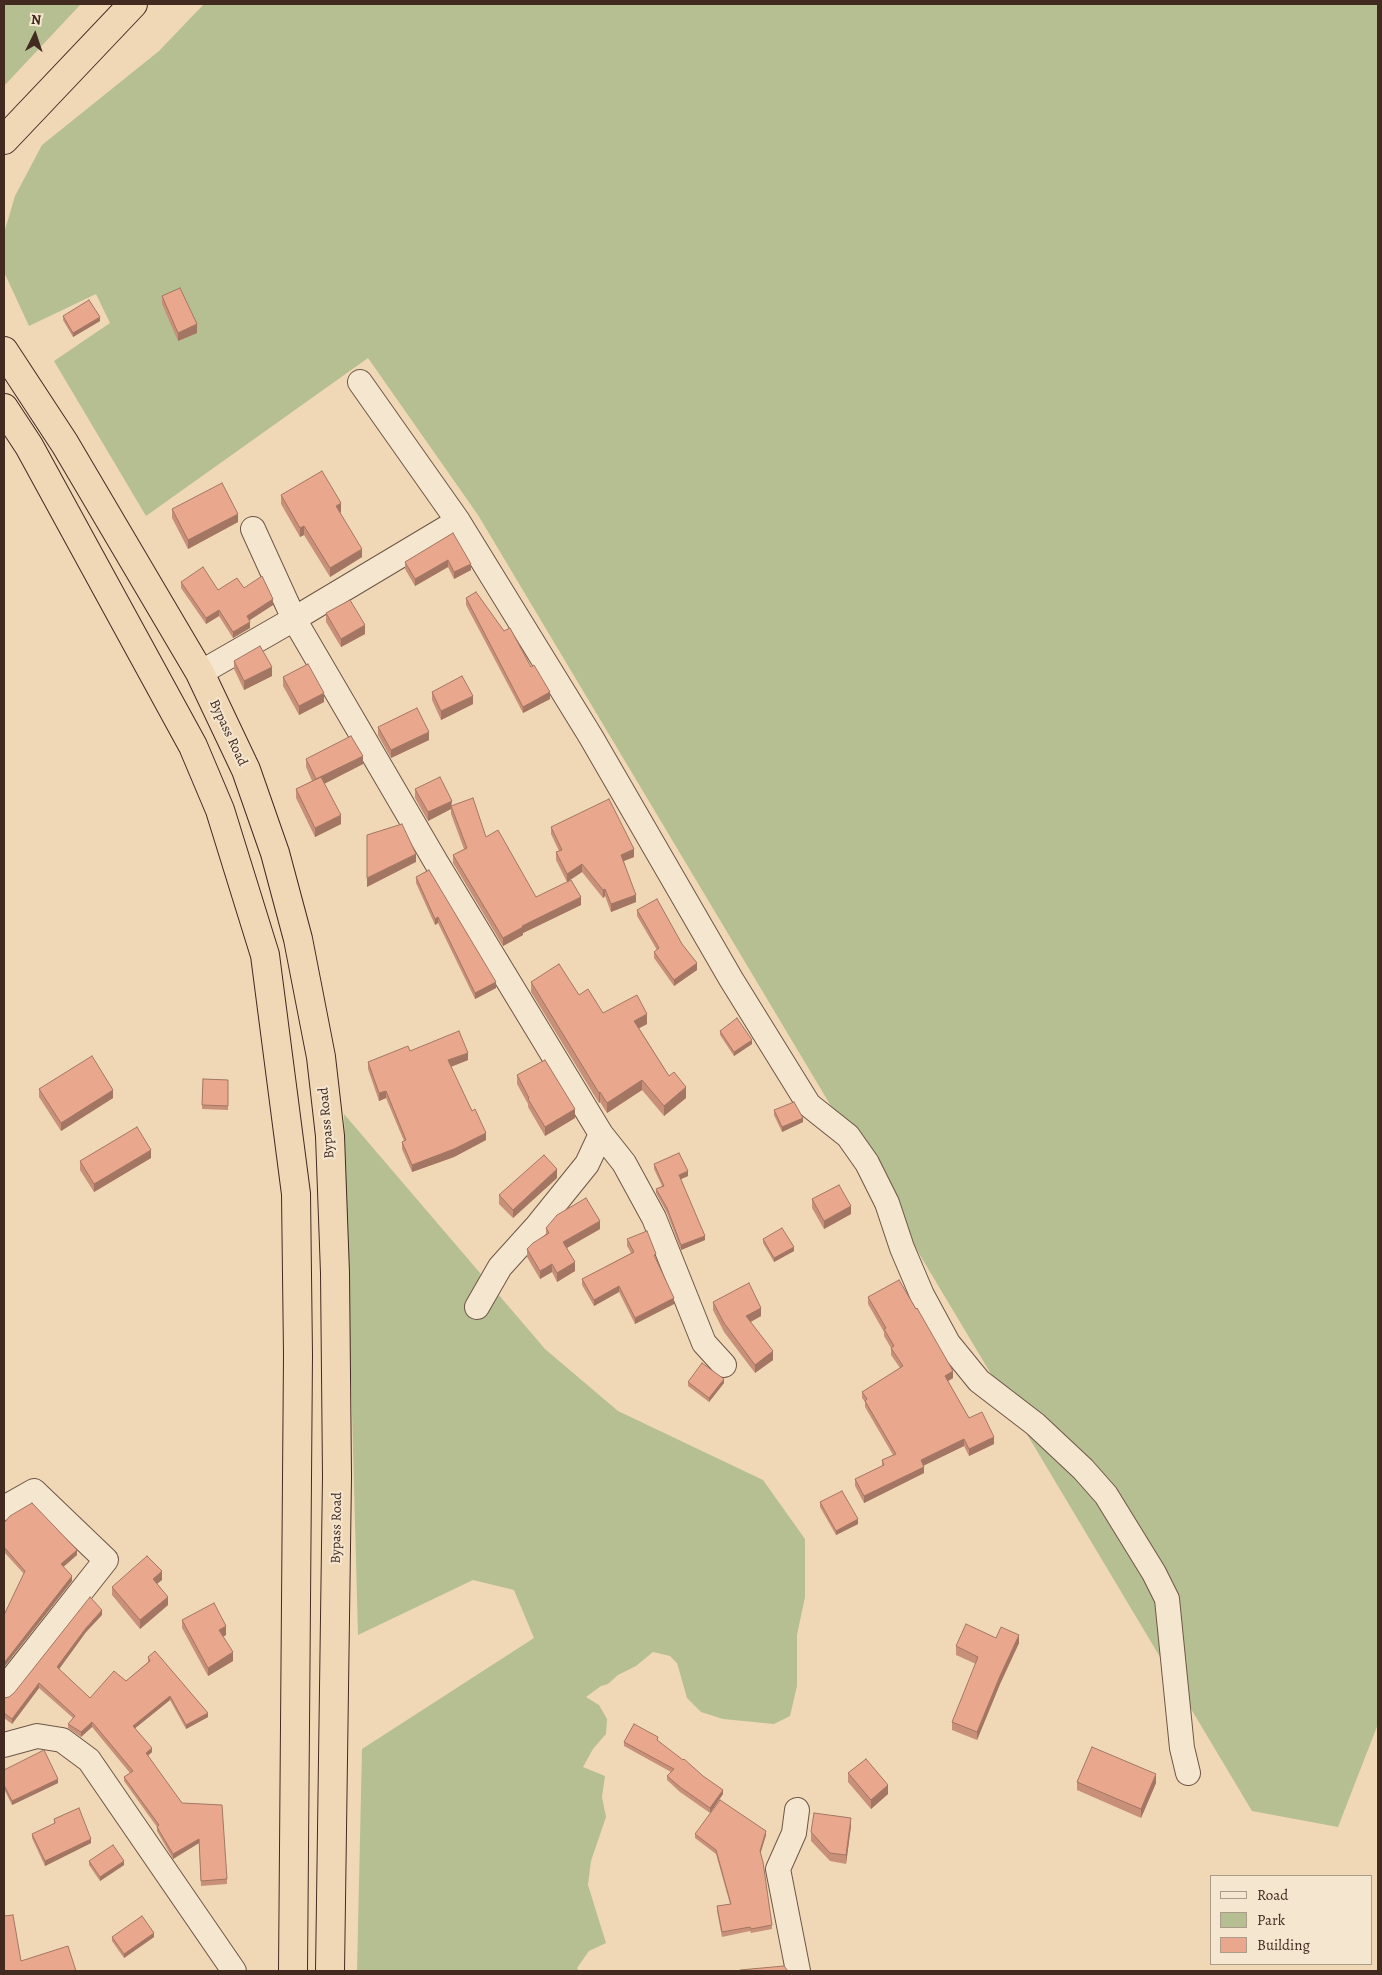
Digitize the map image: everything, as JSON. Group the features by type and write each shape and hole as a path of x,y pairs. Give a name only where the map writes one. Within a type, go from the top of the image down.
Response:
{"highway":[{"path":"4,140 133,4"},
{"name":"Bypass Road","path":"4,351 65,444 200,673 246,770 275,853 298,939 321,1057 330,1136 335,1273 337,1496 330,1971"},
{"path":"4,408 29,446 193,746 220,810 264,955 296,1194 298,1355 293,1971"},
{"path":"264,955 298,939"}],"street":[{"path":"360,382 458,521 591,737 731,979 809,1105 848,1136 867,1163 887,1203 902,1248 922,1294 948,1343 979,1380 1035,1424 1106,1495 1154,1573 1167,1599 1182,1748 1188,1773"},
{"path":"200,673 458,521"},
{"path":"253,529 294,619 436,862 601,1134 624,1163 654,1218 704,1344 724,1365"},
{"path":"477,1307 500,1267 537,1226 587,1164 601,1134"},
{"path":"4,1508 34,1491 106,1560 4,1689"},
{"path":"4,1745 37,1736 62,1740 89,1760 234,1971"},
{"path":"797,1810 794,1833 778,1869 798,1971"}],"green space":[{"path":"4,4 81,4 4,86"},
{"path":"204,4 1378,4 1378,1724 1338,1827 1252,1811 478,515 368,358 146,516 54,361 110,323 96,294 29,326 4,272 4,233 15,196 42,145 159,51"},
{"path":"344,1114 545,1349 618,1411 763,1480 805,1539 805,1597 797,1635 797,1686 790,1716 774,1724 723,1719 701,1712 687,1698 677,1663 670,1656 653,1652 636,1666 618,1675 608,1684 601,1686 586,1697 599,1705 607,1719 606,1734 593,1749 583,1767 605,1776 602,1797 606,1817 591,1861 588,1885 606,1943 589,1951 577,1968 579,1971 357,1971 362,1749 534,1638 514,1590 473,1580 358,1635"}],"building":[{"path":"180,288 197,324 178,333 162,296"},
{"path":"89,300 100,317 73,333 63,316"},
{"path":"322,471 341,503 336,506 362,549 330,568 304,526 300,528 281,495"},
{"path":"222,483 238,514 188,540 172,509"},
{"path":"453,533 471,564 454,572 448,560 415,579 405,562"},
{"path":"203,567 218,590 237,578 244,588 262,576 273,599 247,616 250,622 233,632 219,610 206,618 181,582"},
{"path":"476,592 504,631 510,628 531,667 534,665 550,692 523,707 466,598"},
{"path":"350,600 365,625 341,639 326,613"},
{"path":"260,646 272,667 244,681 234,661"},
{"path":"308,664 324,693 299,706 283,677"},
{"path":"462,676 473,696 441,711 432,692"},
{"path":"417,708 429,732 391,750 378,727"},
{"path":"351,736 363,756 316,779 306,759"},
{"path":"321,777 341,815 315,828 296,789"},
{"path":"440,777 452,801 428,812 415,789"},
{"path":"473,798 486,837 498,830 536,897 571,880 581,897 522,926 503,938 453,855 467,848 451,806"},
{"path":"609,799 634,849 621,855 636,895 611,904 605,889 603,890 582,864 567,874 556,852 562,850 551,827"},
{"path":"402,824 416,854 367,878 367,835"},
{"path":"429,870 496,982 475,993 438,917 435,919 416,877"},
{"path":"657,899 682,944 697,963 674,980 654,952 659,948 637,910"},
{"path":"559,964 579,995 588,989 603,1013 637,995 647,1014 634,1021 669,1076 674,1072 686,1087 664,1106 642,1080 607,1103 531,982"},
{"path":"737,1018 752,1040 734,1052 720,1031"},
{"path":"459,1031 468,1053 448,1060 472,1111 475,1109 486,1133 454,1149 412,1165 402,1142 406,1140 386,1091 379,1093 368,1062 408,1046 410,1051"},
{"path":"92,1056 113,1090 61,1123 39,1089"},
{"path":"545,1060 575,1109 545,1127 528,1099 517,1075"},
{"path":"203,1079 228,1080 228,1106 202,1105"},
{"path":"794,1102 803,1118 782,1127 774,1110"},
{"path":"137,1127 151,1150 94,1184 80,1161"},
{"path":"679,1153 688,1171 679,1175 705,1236 681,1245 667,1208 656,1189 664,1186 654,1164"},
{"path":"544,1155 557,1169 513,1210 499,1195"},
{"path":"839,1185 851,1206 824,1221 812,1199"},
{"path":"586,1198 600,1221 563,1242 575,1262 557,1273 552,1264 540,1271 527,1249 549,1233 546,1228 557,1215"},
{"path":"782,1228 794,1247 774,1258 763,1239"},
{"path":"647,1231 656,1254 654,1255 674,1298 635,1318 619,1286 594,1300 582,1279 634,1252 627,1239"},
{"path":"899,1280 953,1371 945,1376 969,1418 982,1412 994,1437 969,1449 964,1439 921,1460 924,1467 864,1496 855,1479 884,1465 882,1460 896,1454 865,1401 867,1399 862,1392 903,1366 891,1348 894,1346 884,1329 886,1328 868,1297"},
{"path":"749,1283 761,1308 746,1316 773,1351 755,1365 724,1323 713,1302"},
{"path":"702,1363 724,1379 709,1398 688,1382"},
{"path":"842,1491 858,1519 836,1531 820,1502"},
{"path":"32,1503 77,1550 61,1564 72,1576 4,1663 4,1615 25,1571 4,1547 4,1523 10,1516"},
{"path":"147,1556 162,1571 153,1579 168,1597 140,1620 112,1587"},
{"path":"90,1597 102,1610 57,1667 90,1698 114,1671 126,1681 150,1661 148,1657 155,1651 208,1713 186,1725 170,1696 133,1726 152,1748 146,1753 182,1803 222,1805 227,1879 201,1881 199,1839 173,1854 157,1827 159,1825 124,1777 133,1771 92,1722 81,1732 68,1724 75,1716 39,1683 12,1719 4,1713 4,1698 14,1693"},
{"path":"214,1603 226,1626 219,1630 233,1652 208,1668 182,1620"},
{"path":"966,1624 996,1638 1001,1627 1019,1635 977,1732 952,1722 978,1657 956,1646"},
{"path":"634,1724 658,1737 657,1740 723,1790 710,1808 667,1776 674,1769 624,1742"},
{"path":"1092,1747 1156,1774 1141,1809 1077,1782"},
{"path":"44,1750 58,1779 12,1801 4,1785 4,1770"},
{"path":"866,1759 888,1785 871,1800 848,1773"},
{"path":"720,1800 766,1831 760,1851 772,1925 722,1932 717,1906 731,1904 716,1850 695,1834"},
{"path":"79,1808 91,1839 45,1861 32,1834 55,1823 54,1819"},
{"path":"814,1813 851,1818 846,1855 830,1853 811,1832"},
{"path":"113,1845 124,1861 100,1877 89,1861"},
{"path":"13,1915 21,1961 68,1946 76,1971 4,1971 4,1916"},
{"path":"142,1916 154,1933 124,1954 112,1937"},
{"path":"784,1966 788,1971 740,1971 740,1970"}]}
